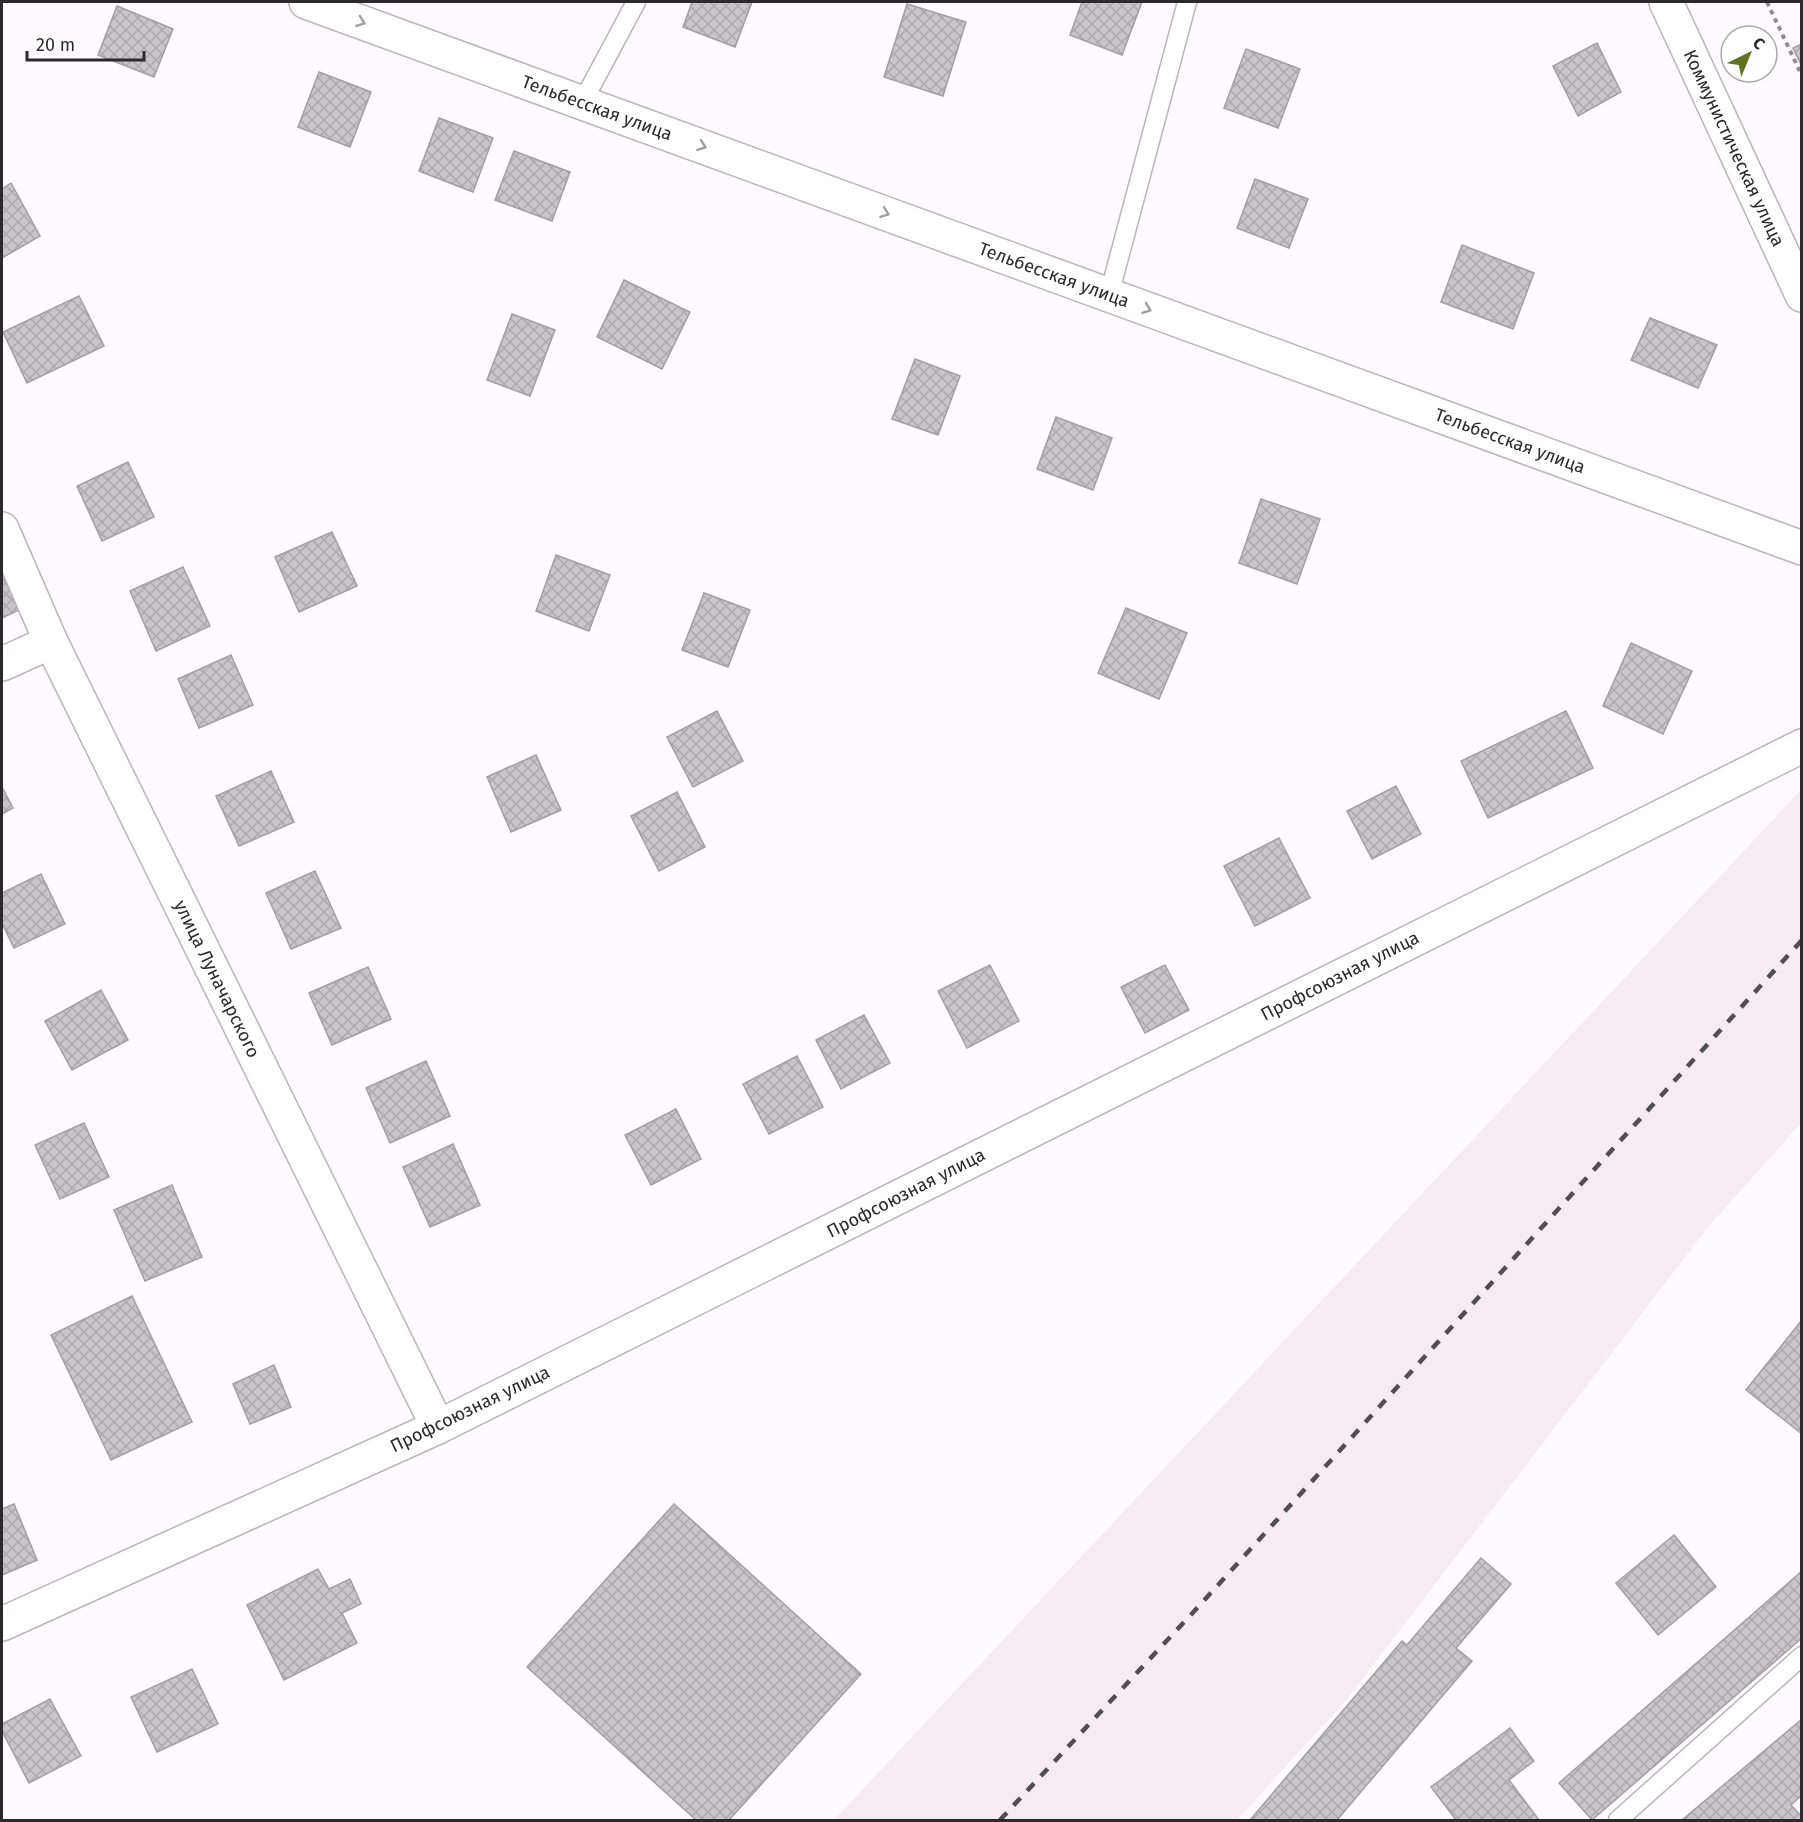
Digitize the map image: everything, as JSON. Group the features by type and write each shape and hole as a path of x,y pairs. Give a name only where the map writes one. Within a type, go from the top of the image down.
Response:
{"street":[{"name":"Тельбесская улица","path":"306,2 1802,548"},
{"name":"Коммунистическая улица","path":"1666,2 1802,295"},
{"name":"улица Луначарского","path":"2,529 51,642 438,1427"},
{"path":"2,664 51,642"},
{"name":"Профсоюзная улица","path":"2,1624 438,1427 1802,746"}],"lane":[{"path":"582,103 636,2"},
{"path":"1109,295 1187,2"},
{"path":"1618,1821 1802,1656"}],"path":[{"path":"1767,2 1802,76"}],"shaded area":[{"path":"1801,790 1801,1123 1708,1227 1348,1698 1237,1820 834,1820"}],"building":[{"path":"692,2 752,2 735,47 683,27"},
{"path":"1082,2 1142,2 1122,55 1070,35"},
{"path":"907,4 966,22 943,96 884,77"},
{"path":"117,6 173,29 154,77 98,55"},
{"path":"1597,43 1621,92 1578,116 1553,66"},
{"path":"1802,44 1802,67 1793,48"},
{"path":"1246,49 1300,69 1278,128 1224,108"},
{"path":"319,72 371,92 350,147 298,127"},
{"path":"439,118 493,138 473,192 419,171"},
{"path":"514,151 570,172 552,221 495,200"},
{"path":"1255,179 1308,199 1289,248 1237,228"},
{"path":"11,183 40,236 2,258 2,189"},
{"path":"1462,245 1534,273 1513,329 1441,302"},
{"path":"624,280 690,312 662,369 597,337"},
{"path":"79,296 104,346 27,383 3,332"},
{"path":"512,314 555,330 530,396 487,380"},
{"path":"1650,318 1717,345 1698,388 1631,360"},
{"path":"915,359 960,376 938,435 892,419"},
{"path":"1056,417 1112,438 1093,490 1037,469"},
{"path":"128,462 154,517 102,541 77,486"},
{"path":"1261,499 1320,519 1297,584 1239,563"},
{"path":"332,532 357,586 299,612 275,557"},
{"path":"556,555 610,575 589,631 536,611"},
{"path":"183,567 210,626 156,651 130,591"},
{"path":"2,573 19,610 2,618"},
{"path":"704,593 750,610 728,667 682,650"},
{"path":"1126,608 1187,633 1159,699 1098,673"},
{"path":"1631,643 1692,671 1663,734 1603,706"},
{"path":"231,655 253,705 199,728 178,679"},
{"path":"717,711 743,761 693,787 667,737"},
{"path":"1566,711 1593,768 1488,818 1461,761"},
{"path":"536,755 561,810 511,832 487,777"},
{"path":"271,771 294,822 239,846 216,796"},
{"path":"1396,786 1421,834 1372,859 1347,811"},
{"path":"2,787 13,808 2,814"},
{"path":"677,792 705,847 659,871 631,816"},
{"path":"1279,838 1310,898 1255,926 1224,866"},
{"path":"315,871 341,928 291,949 266,893"},
{"path":"41,874 65,924 14,948 2,923 2,893"},
{"path":"990,965 1019,1021 967,1048 938,991"},
{"path":"1165,965 1189,1010 1145,1033 1121,987"},
{"path":"368,967 391,1019 332,1045 309,993"},
{"path":"101,990 128,1040 72,1070 45,1021"},
{"path":"864,1015 890,1063 841,1089 816,1040"},
{"path":"797,1056 823,1107 769,1134 743,1084"},
{"path":"426,1061 450,1116 390,1143 366,1088"},
{"path":"676,1109 701,1159 651,1185 625,1135"},
{"path":"84,1123 109,1177 60,1199 35,1145"},
{"path":"453,1144 480,1205 430,1227 403,1167"},
{"path":"172,1185 202,1257 145,1281 114,1210"},
{"path":"132,1296 192,1422 111,1460 51,1335"},
{"path":"1802,1320 1802,1434 1746,1390"},
{"path":"274,1365 291,1407 250,1424 233,1384"},
{"path":"14,1504 37,1560 2,1575 2,1509"},
{"path":"674,1504 861,1674 729,1820 696,1820 527,1667"},
{"path":"1674,1535 1716,1587 1658,1635 1616,1583"},
{"path":"1481,1558 1511,1584 1456,1648 1472,1661 1337,1820 1250,1820 1402,1641 1407,1645"},
{"path":"318,1569 329,1589 350,1579 361,1604 342,1613 357,1643 284,1680 247,1605"},
{"path":"1802,1571 1802,1638 1592,1820 1559,1783"},
{"path":"192,1669 218,1724 157,1752 131,1697"},
{"path":"50,1699 81,1756 29,1783 2,1731 2,1724"},
{"path":"1802,1719 1802,1795 1791,1805 1802,1820 1682,1820"},
{"path":"1510,1728 1534,1761 1509,1780 1539,1820 1456,1820 1431,1787"}],"railway":[{"path":"1000,1820 1199,1606 1802,940"}]}
